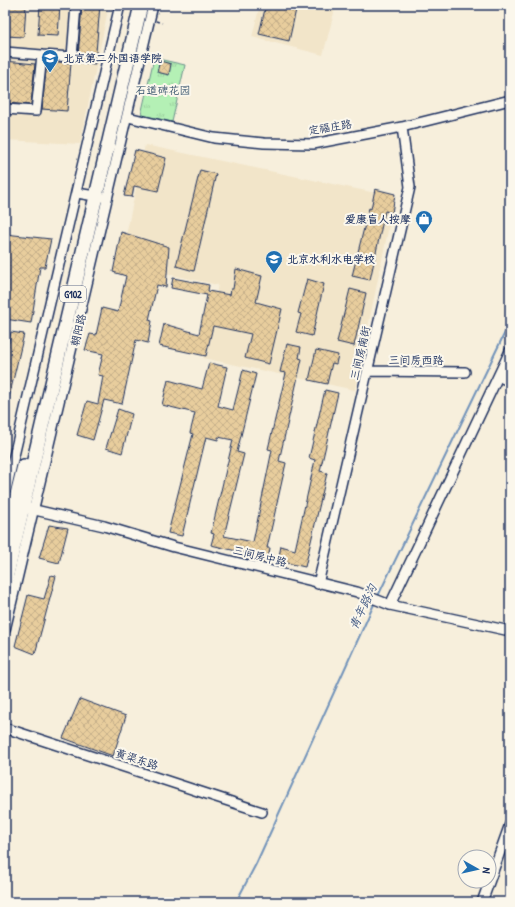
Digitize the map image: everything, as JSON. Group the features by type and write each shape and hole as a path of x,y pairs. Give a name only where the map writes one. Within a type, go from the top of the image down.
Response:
{"highway":[{"name":"朝阳路","path":"5,583 19,506 87,195 133,5"},
{"name":"朝阳路","path":"87,195 141,5"},
{"name":"朝阳路","path":"5,548 19,506"}],"street":[{"path":"5,52 72,57 76,5"},
{"name":"朝阳路","path":"5,494 87,195 120,5"},
{"name":"朝阳路","path":"5,630 19,506 109,199 153,5"},
{"path":"5,109 36,111 42,55"},
{"name":"定福庄路","path":"128,117 214,138 264,143 313,144 402,127 510,100"},
{"name":"三间房南街","path":"318,584 410,187 402,127"},
{"path":"87,195 109,199"},
{"path":"387,604 510,351"},
{"name":"三间房西路","path":"368,372 464,372"},
{"name":"三间房中路","path":"19,506 104,526 174,547 318,584 364,594 387,604 510,631"},
{"name":"黄渠东路","path":"5,728 262,812"},
{"path":"482,902 510,824"}],"shaded area":[{"name":"北京第二外国语学院","path":"5,5 109,5 80,144 5,140"},
{"path":"260,5 336,5 323,55 252,37"},
{"name":"北京水利水电学校","path":"145,145 395,197 355,390 203,358 218,285 120,264"}],"green space":[{"name":"石道碑花园","path":"154,58 185,65 172,122 141,115"}],"building":[{"path":"5,5 26,5 24,37 5,36"},
{"path":"40,5 60,5 58,36 38,35"},
{"path":"82,5 100,5 95,64 74,62 78,57"},
{"path":"266,5 297,5 289,41 259,34"},
{"path":"5,61 35,64 31,105 5,103"},
{"path":"47,61 71,63 67,111 42,109"},
{"path":"160,61 171,64 169,75 157,72"},
{"path":"135,150 166,158 158,191 134,186 132,197 124,196"},
{"path":"200,170 216,174 194,271 176,266"},
{"path":"375,189 395,194 392,213 385,211 370,280 352,276 369,208 371,209"},
{"path":"121,232 169,247 166,287 157,285 149,320 152,321 148,343 136,340 122,404 104,400 93,440 77,435 87,401 98,404 103,376 98,375 103,354 85,350 90,334 96,335 102,308 118,312 126,276 113,272"},
{"path":"5,234 51,239 45,267 40,267 31,323 5,319"},
{"path":"236,269 262,276 256,302 282,309 269,364 245,358 251,334 213,326 206,356 159,346 164,324 199,334 207,295 171,288 173,278 209,285 208,291 230,295 231,289 233,289"},
{"path":"307,279 324,284 312,336 296,332 301,314 298,313"},
{"path":"350,289 366,293 354,346 337,342"},
{"path":"11,332 24,334 7,406 5,406 5,359"},
{"path":"287,344 301,347 299,358 302,359 279,461 286,463 267,548 270,548 267,564 247,559 249,554 211,545 214,534 211,533 233,440 218,437 218,440 206,437 182,536 168,533 193,434 190,433 195,413 162,405 168,380 202,389 209,363 227,367 218,406 233,410 243,370 256,374 237,452 244,454 224,536 253,542 272,450 268,449 286,373 280,372"},
{"path":"316,350 338,355 336,364 332,363 327,384 309,380"},
{"path":"325,390 338,393 320,471 327,473 305,567 278,561 281,546 295,550 315,460 309,458"},
{"path":"118,409 132,414 122,453 106,448"},
{"path":"49,525 68,528 59,563 39,558"},
{"path":"51,575 56,576 35,654 15,646 28,595 44,599"},
{"path":"80,699 126,716 113,756 63,738"}],"waterway":[{"name":"青年路沟","path":"377,598 510,322"},
{"name":"青年路沟","path":"236,902 256,864 375,602"}],"place":[{"name":"北京第二外国语学院","path":"50,73"},
{"name":"爱康盲人按摩","path":"424,234"},
{"name":"北京水利水电学校","path":"274,274"}]}
